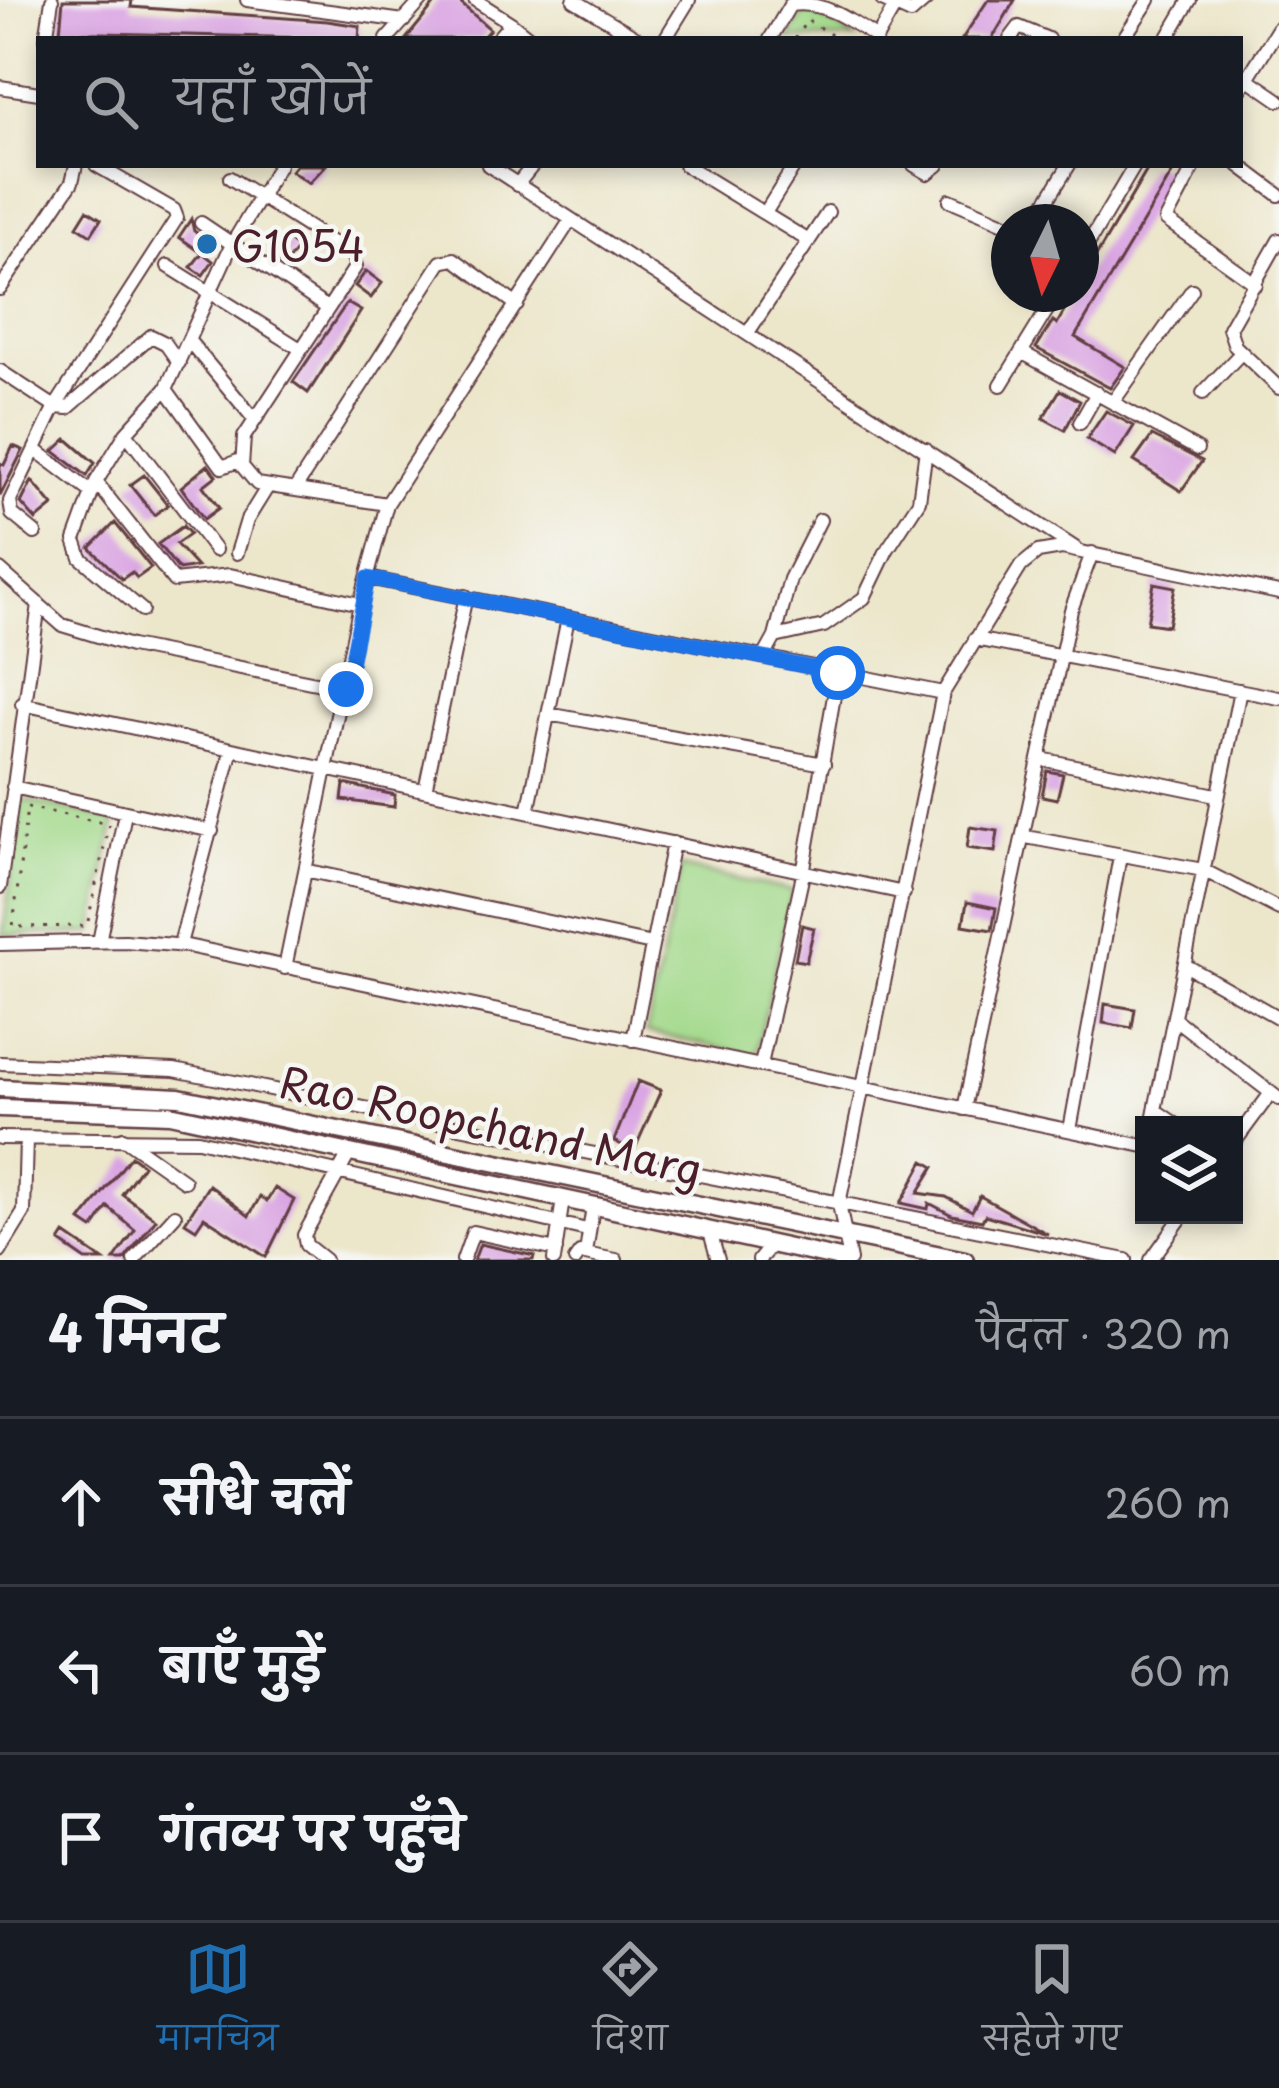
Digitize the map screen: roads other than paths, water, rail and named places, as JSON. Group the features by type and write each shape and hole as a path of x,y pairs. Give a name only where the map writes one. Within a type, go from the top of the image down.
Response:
{"main road":[{"name":"Rao Roopchand Marg","path":"0,1088 179,1097 965,1260"},
{"name":"Rao Roopchand Marg","path":"0,1108 170,1114 848,1260"}],"street":[{"path":"46,36 52,0"},
{"path":"247,0 330,4 404,20"},
{"path":"390,36 422,0"},
{"path":"476,0 527,36"},
{"path":"574,0 629,36"},
{"path":"667,36 688,0"},
{"path":"877,36 888,4 911,13 926,0"},
{"path":"1125,36 1149,0"},
{"path":"1169,36 1190,0"},
{"path":"772,36 794,2 824,1 872,36"},
{"path":"500,36 511,23"},
{"path":"1012,36 1019,27 1041,36"},
{"path":"1279,27 1244,84 1279,100"},
{"path":"0,87 36,93"},
{"path":"0,290 72,182 75,168"},
{"path":"35,533 9,507 55,407 177,218 174,211 101,168"},
{"path":"142,610 76,549 94,487 126,434 166,389 232,244 257,195 278,168"},
{"path":"492,168 1085,551"},
{"path":"517,185 531,168"},
{"path":"690,168 809,241"},
{"path":"765,213 793,168"},
{"path":"1045,204 1067,168"},
{"path":"1099,226 1133,168"},
{"path":"1193,168 1166,220 1256,284"},
{"path":"1243,168 1279,195"},
{"path":"230,178 356,260 354,271 244,437 241,460 249,478 268,486 388,504"},
{"path":"950,200 991,217"},
{"path":"747,334 828,212"},
{"path":"285,968 309,871 360,604 388,504 570,221"},
{"path":"201,223 326,307"},
{"path":"1279,240 1229,328 1241,353 1279,388"},
{"path":"295,490 442,262 454,259 517,305"},
{"path":"168,266 299,348"},
{"path":"1113,401 1192,290"},
{"path":"1001,385 1046,312"},
{"path":"0,371 55,407 74,406 151,336 158,336 179,363"},
{"path":"189,341 255,420"},
{"path":"1021,352 1196,449"},
{"path":"1203,392 1241,353"},
{"path":"166,389 222,467 241,460"},
{"path":"1080,423 1097,393"},
{"path":"126,434 215,550"},
{"path":"775,637 824,626 864,598 919,501 926,449"},
{"path":"37,451 94,487 174,580 230,575 360,604"},
{"path":"237,553 247,520 268,486"},
{"path":"764,657 775,637 790,579 820,520"},
{"path":"848,1260 839,1204 861,1087 943,693 975,638 1030,556 1049,548 1085,551 1279,593"},
{"path":"964,1109 1085,551"},
{"path":"0,570 62,625 131,646 346,689"},
{"path":"368,578 943,693"},
{"path":"425,790 466,596"},
{"path":"0,887 39,604"},
{"path":"528,812 568,618"},
{"path":"975,638 1279,698"},
{"path":"761,1065 803,874 838,673"},
{"path":"1153,1116 1240,690"},
{"path":"22,704 904,893"},
{"path":"548,714 824,764"},
{"path":"180,944 232,749"},
{"path":"1041,759 1216,795"},
{"path":"13,787 212,831"},
{"path":"99,942 125,813"},
{"path":"1026,837 1203,870 1279,909"},
{"path":"633,1040 673,843"},
{"path":"1070,1130 1120,856"},
{"path":"309,871 652,944"},
{"path":"0,944 180,944 1135,1144"},
{"path":"1185,965 1279,1018"},
{"path":"1176,1020 1275,1096 1243,1133"},
{"path":"0,1063 174,1070 1126,1260"},
{"path":"0,1138 198,1140 587,1230"},
{"path":"123,1138 184,1181"},
{"path":"0,1251 24,1212 26,1139"},
{"path":"326,1260 306,1245 304,1235 350,1154"},
{"path":"463,1260 466,1239 473,1232 555,1255 563,1199"},
{"path":"592,1206 581,1257 616,1260"},
{"path":"134,1260 176,1216"},
{"path":"1151,1260 1177,1224"},
{"path":"710,1232 718,1260"},
{"path":"759,1260 772,1244"}],"place":[{"name":"G1054","path":"207,244"}]}
